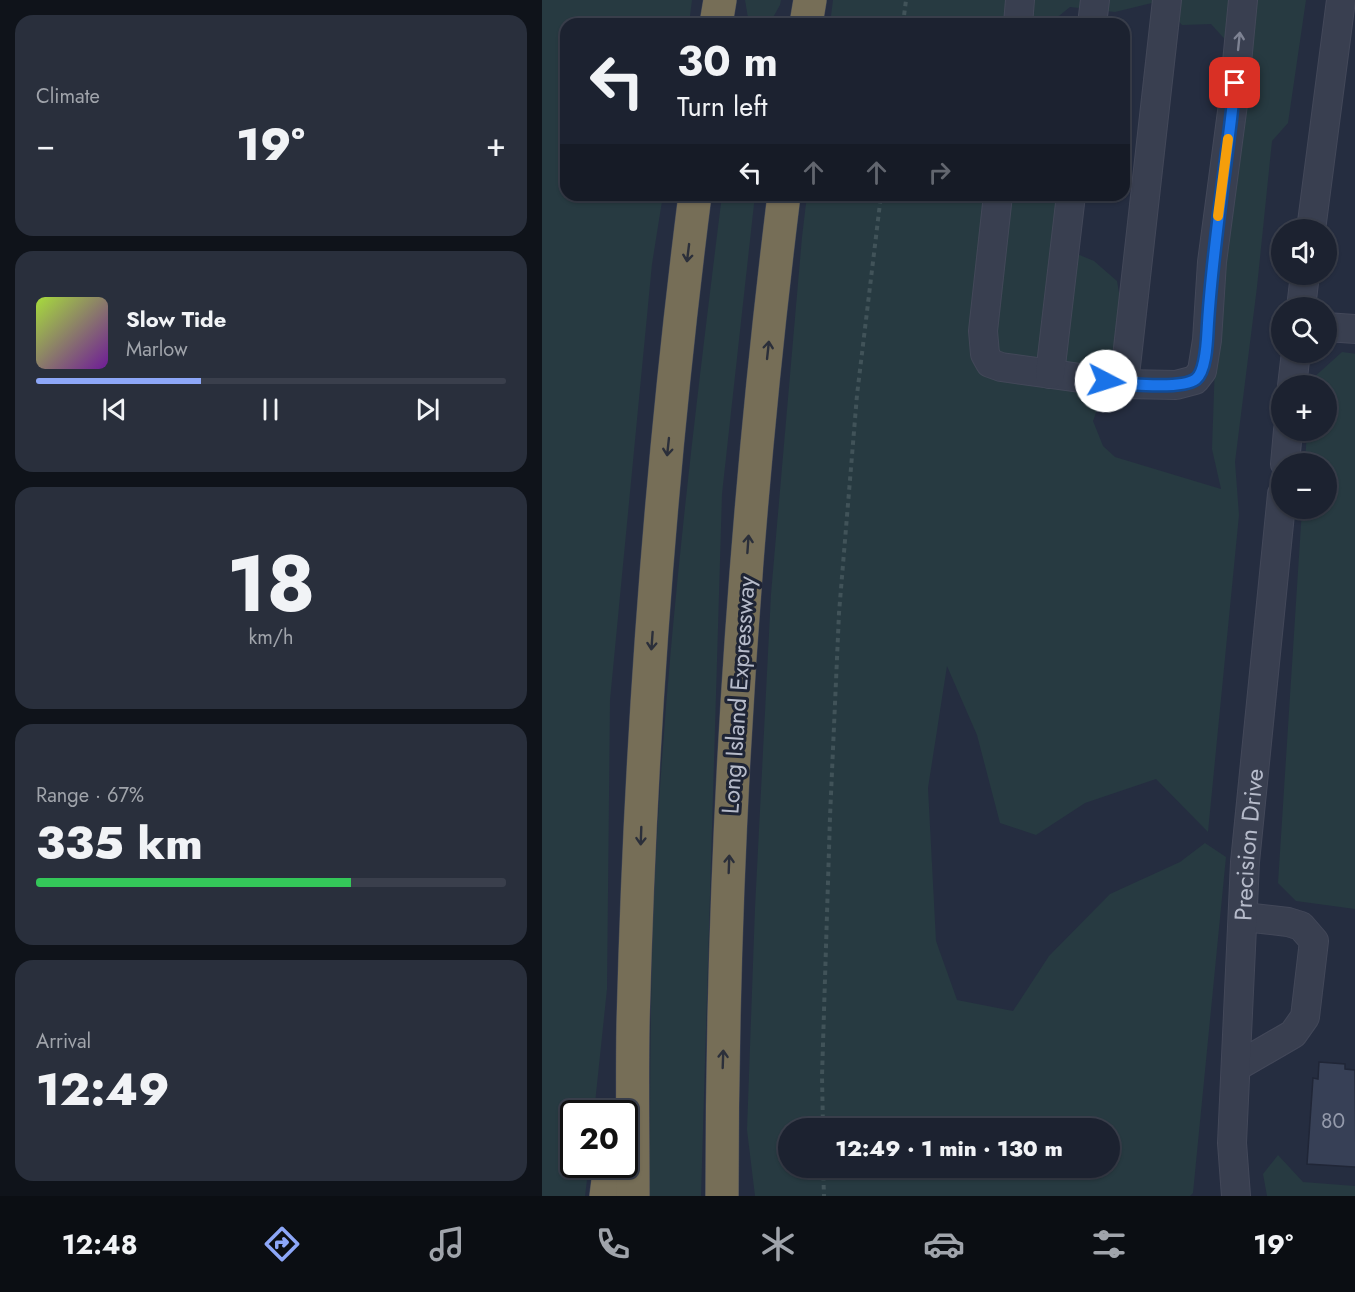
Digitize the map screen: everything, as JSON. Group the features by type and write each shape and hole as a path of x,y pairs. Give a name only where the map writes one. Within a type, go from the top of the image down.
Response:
{"highway":[{"path":"717,18 720,0"},
{"path":"807,18 810,0"},
{"path":"633,1196 634,1026 643,773 660,530 685,270 694,201"},
{"name":"Long Island Expressway","path":"722,1196 731,777 749,537 783,201"},
{"path":"621,1100 634,1026"},
{"path":"722,1118 737,1196"},
{"path":"606,1196 609,1178"}],"street":[{"path":"1018,18 1020,0"},
{"path":"1093,18 1095,0"},
{"path":"1124,384 1167,0"},
{"path":"997,201 983,331 985,354 990,363 1001,368 1124,384 1176,386 1195,380 1202,371 1207,340 1212,261 1233,104 1243,0"},
{"path":"1312,219 1341,0"},
{"path":"1050,374 1071,201"},
{"path":"1337,328 1355,329"},
{"name":"Precision Drive","path":"1235,1196 1232,1143 1245,862 1279,519"},
{"path":"1236,1067 1294,1034 1305,1017 1314,942 1301,926 1288,922 1244,917"}],"path":[{"path":"904,18 906,0"},
{"path":"822,1118 830,817 839,613 857,395 880,201"},
{"path":"823,1178 824,1196"}],"shaded area":[{"path":"542,0 692,0 690,18 560,18 560,201 662,201 652,264 610,700 607,989 595,1100 560,1100 560,1178 587,1178 585,1196 542,1196"},
{"path":"745,0 781,0 773,18 748,18"},
{"path":"833,0 1306,0 1288,123 1272,141 1257,287 1235,462 1239,515 1208,832 1156,779 1085,803 1036,835 1000,823 977,735 947,666 928,788 936,941 957,1000 1013,1011 1049,956 1110,894 1180,862 1205,843 1226,857 1193,1193 1190,1196 755,1196 747,1130 755,908 771,594 806,201 1064,201 1058,246 1094,261 1117,281 1128,345 1102,396 1093,421 1103,446 1115,457 1221,489 1212,449 1221,191 1250,94 1231,46 1211,24 1182,25 1160,1 1115,12 1070,7 1056,18 831,18"},
{"path":"721,201 754,201 722,494 701,1196 650,1196 650,1047 659,810 672,634 690,458"},
{"path":"1342,352 1356,354 1355,909 1296,901 1278,883 1301,519 1337,519 1337,453 1306,453 1306,441 1337,441 1337,375 1317,375 1330,363 1337,363 1337,357"},
{"path":"1278,1155 1303,1182 1355,1186 1355,1196 1267,1196 1263,1174"}],"building":[{"path":"1319,1062 1345,1064 1345,1069 1355,1070 1356,1167 1307,1164 1313,1078 1318,1079"}],"slow traffic":[{"path":"1218,216 1228,139"}],"route":[{"path":"1106,381 1176,386 1195,380 1202,371 1207,340 1212,261 1235,83"}]}
